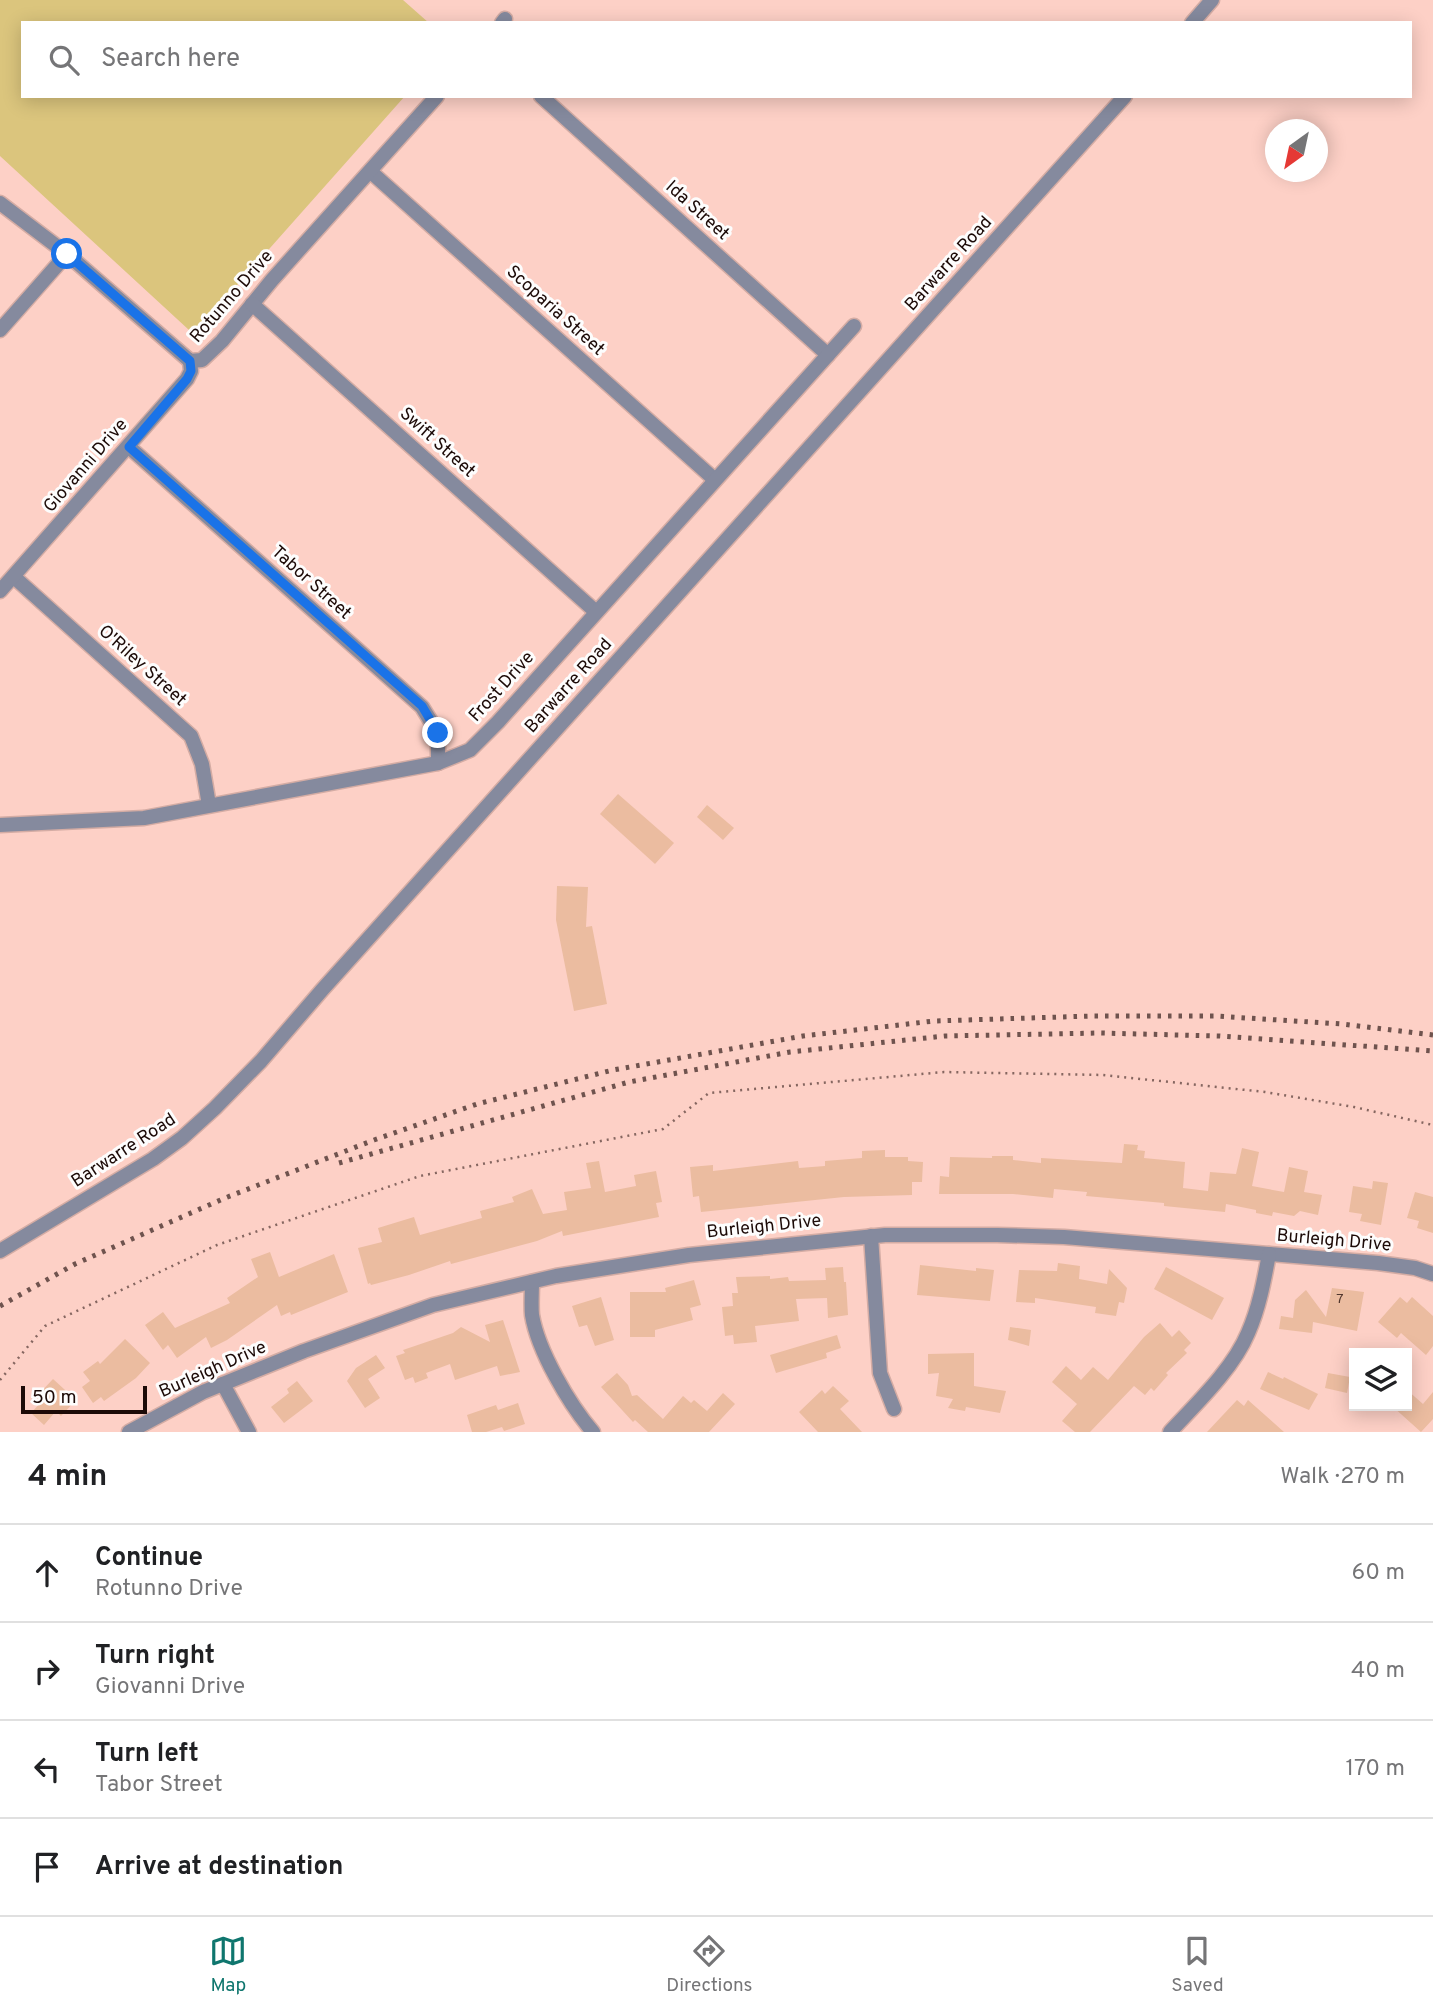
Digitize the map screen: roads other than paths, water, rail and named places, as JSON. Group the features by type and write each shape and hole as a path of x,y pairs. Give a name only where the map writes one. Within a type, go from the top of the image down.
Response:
{"street":[{"path":"1194,21 1212,0"},
{"name":"Rotunno Drive","path":"0,203 67,254 190,361 202,360 222,341 435,98"},
{"name":"Ida Street","path":"543,98 828,355"},
{"name":"Barwarre Road","path":"0,1251 153,1159 182,1138 261,1061 340,969 1123,98"},
{"name":"Scoparia Street","path":"371,172 714,479"},
{"path":"0,330 67,254"},
{"name":"Swift Street","path":"252,304 595,611"},
{"name":"Frost Drive","path":"0,825 144,818 438,763 470,750 854,326"},
{"name":"Giovanni Drive","path":"0,591 187,379 191,371 190,361"},
{"name":"Tabor Street","path":"129,447 422,706 438,733 438,763"},
{"name":"O'Riley Street","path":"14,577 191,736 202,764 209,806"},
{"path":"871,1236 880,1373 894,1409"},
{"name":"Burleigh Drive","path":"129,1432 223,1384 304,1351 433,1305 532,1282 689,1255 871,1236 1064,1237 1378,1264 1415,1268 1433,1274"},
{"path":"1170,1432 1214,1383 1247,1336 1258,1307 1269,1254"},
{"path":"532,1282 532,1315 538,1335 557,1379 593,1432"},
{"path":"223,1384 249,1432"}],"railway":[{"path":"0,1306 75,1264 225,1198 374,1140 477,1104 613,1070 803,1036 934,1021 1093,1016 1215,1016 1342,1024 1433,1035"},
{"path":"339,1163 629,1082 790,1052 945,1036 1100,1033 1219,1036 1433,1051"}]}
